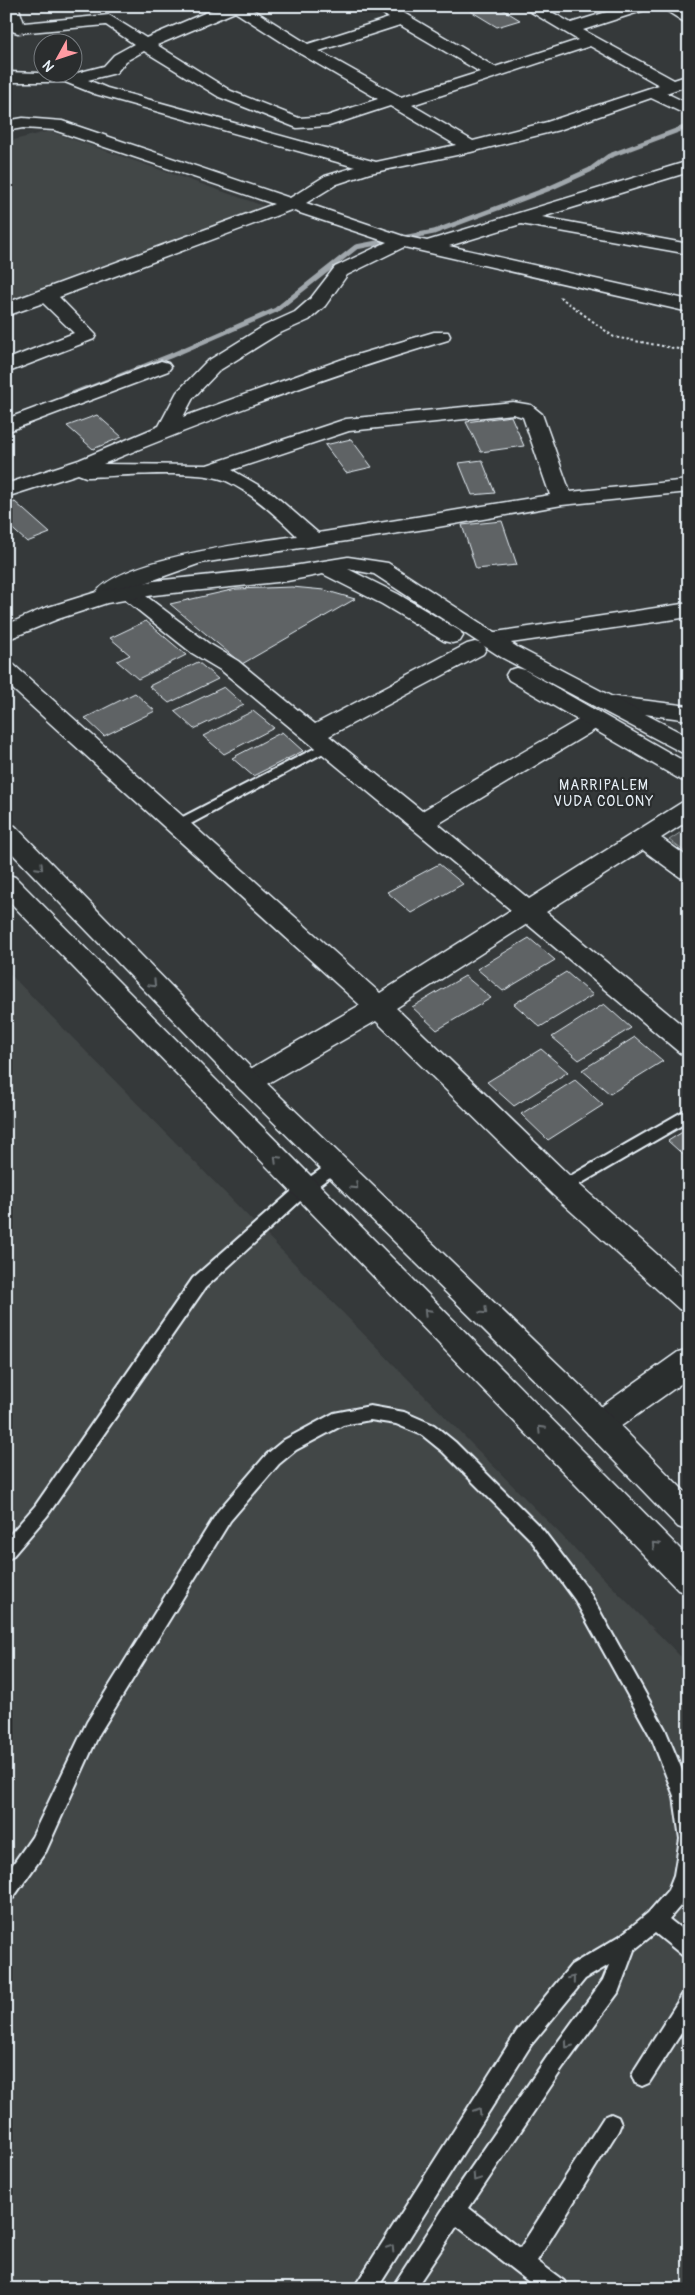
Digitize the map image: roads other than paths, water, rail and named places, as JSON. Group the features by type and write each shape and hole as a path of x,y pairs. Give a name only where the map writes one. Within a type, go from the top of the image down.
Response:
{"street":[{"path":"10,6 18,28 109,20"},
{"path":"95,6 109,20 144,45 224,94 297,123 329,121 494,73 590,41"},
{"path":"82,75 110,70 120,58 144,45 235,6 305,50 397,101 471,147"},
{"path":"380,6 494,73"},
{"path":"529,6 590,41 681,83"},
{"path":"569,29 643,6"},
{"path":"667,6 689,20"},
{"path":"305,50 402,19"},
{"path":"60,25 61,32"},
{"path":"6,77 32,76"},
{"path":"82,81 101,91 375,166"},
{"path":"6,310 294,204 331,180 375,166 471,147 560,124 681,83"},
{"path":"653,93 689,111"},
{"path":"6,126 22,123 56,124 398,240 532,272 688,304"},
{"path":"428,247 689,166"},
{"path":"517,218 689,249"},
{"path":"167,430 184,396 213,366 272,330 302,316 318,302 341,271 398,240"},
{"path":"6,367 87,335 46,295"},
{"path":"6,491 60,473 167,430 350,363 441,336"},
{"path":"6,426 161,367"},
{"path":"209,470 346,425 513,408 524,409 532,414 562,499"},
{"path":"60,473 107,470 209,470 231,476 284,511 313,540"},
{"path":"103,597 133,578 198,557 562,499 689,486"},
{"path":"6,633 50,614 103,597 128,592 287,574 325,567 482,644 593,721 689,774"},
{"path":"128,592 200,648 230,666 318,741 528,911 689,1046"},
{"path":"318,741 482,644 689,610"},
{"path":"482,644 509,652 689,747"},
{"path":"6,670 378,1007 564,1187 689,1301"},
{"path":"608,703 689,713"},
{"path":"420,823 593,721"},
{"path":"249,1082 378,1007 689,810"},
{"path":"6,832 249,1082 599,1425 689,1517"},
{"path":"644,838 689,871"},
{"path":"6,883 689,1580"},
{"path":"599,1425 689,1361"}],"lane":[{"path":"178,825 318,741"},
{"path":"564,1187 689,1114"},
{"path":"9,1543 41,1511 198,1284 305,1188 334,1166"},
{"path":"6,1891 39,1844 93,1728 224,1516 273,1459 290,1445 340,1418 370,1413 398,1417 428,1430 449,1446 538,1535 581,1594 658,1735 683,1796 688,1839 684,1875 675,1898 655,1920 627,1942 578,1972 524,2038 364,2289"},
{"path":"655,1920 689,1948"},
{"path":"402,2289 454,2210 611,1986 627,1942"},
{"path":"642,2076 689,2002"},
{"path":"523,2263 611,2124"},
{"path":"454,2210 556,2289"}],"waterway":[{"path":"82,391 170,356 276,310 356,247 434,232 548,189 590,170 609,156 689,126"},
{"path":"66,397 86,389"}],"district":[{"name":"MARRIPALEM VUDA COLONY","path":"604,794"}]}
